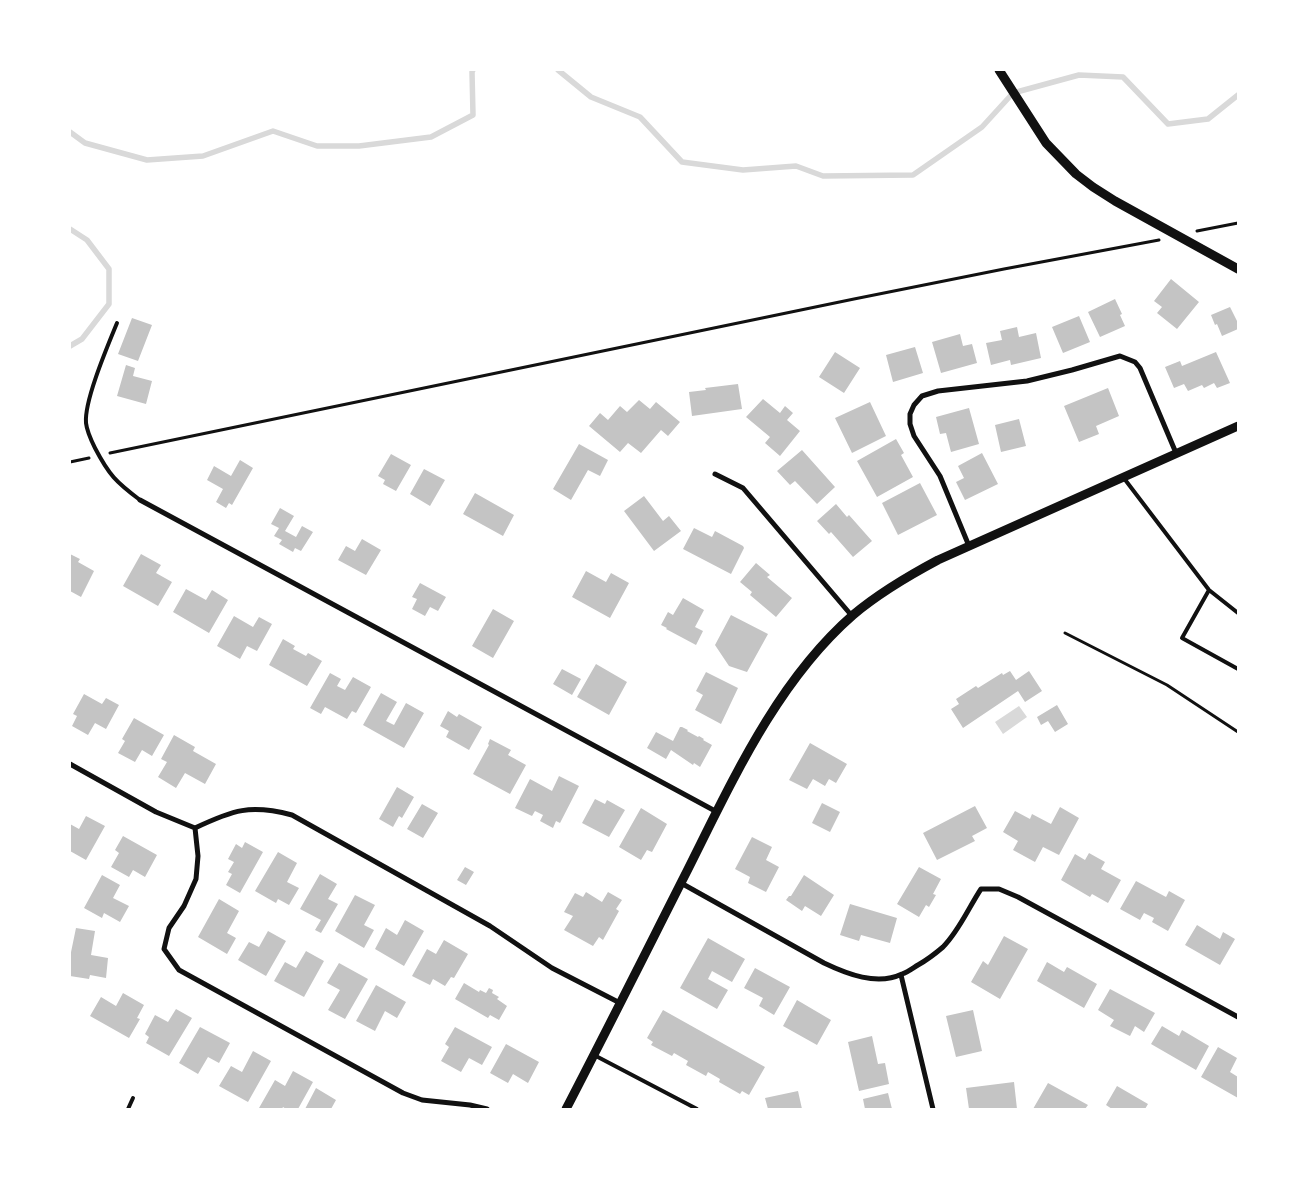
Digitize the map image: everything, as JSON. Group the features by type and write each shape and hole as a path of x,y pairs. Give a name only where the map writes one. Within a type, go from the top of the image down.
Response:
{"street":[{"path":"1000,72 1033,124 1061,160 1093,187 1238,269"},
{"path":"969,546 940,476 914,436 910,424 910,414 914,405 922,396 938,391 1027,380 1072,370 1120,356 1135,362 1140,368 1176,453"},
{"path":"566,1109 750,749 790,684 825,642 852,616 906,577 938,560 1238,426"},
{"path":"715,474 743,488 852,616"},
{"path":"140,500 717,812"},
{"path":"70,764 156,812 195,828 236,811 248,809 270,809 292,815 490,926 552,968 620,1003"},
{"path":"195,828 198,856 196,879 184,906 170,928 164,949 179,970 403,1093 422,1100 470,1105 486,1109"},
{"path":"681,883 824,963 843,972 864,978 881,979 901,975 924,961 943,946 957,928 981,889 999,889 1018,897 1238,1018"},
{"path":"901,975 933,1109"}],"lane":[{"path":"117,323 96,379 86,414 86,423 90,437 111,476 140,500"},
{"path":"1123,477 1210,590 1238,613"},
{"path":"1210,590 1182,638 1238,669"},
{"path":"594,1055 697,1109"},
{"path":"128,1109 133,1098"}],"path":[{"path":"1207,229 1238,223"},
{"path":"70,462 854,299 1157,240"},
{"path":"1065,633 1166,685 1238,732"}],"shaded area":[{"path":"1019,706 1027,717 1003,734 995,722"}],"building":[{"path":"1171,279 1199,302 1177,329 1157,313 1162,307 1154,301"},
{"path":"1115,299 1125,326 1100,337 1088,312"},
{"path":"1230,307 1238,323 1238,329 1222,336 1211,315"},
{"path":"1079,316 1090,342 1063,353 1052,327"},
{"path":"132,318 152,325 138,361 118,354"},
{"path":"1017,327 1019,337 1036,333 1041,358 1011,365 1010,360 991,365 986,343 1002,340 1000,331"},
{"path":"960,334 963,346 972,344 977,363 941,373 932,342"},
{"path":"915,347 923,373 893,382 886,355"},
{"path":"835,352 860,368 844,393 819,377"},
{"path":"1216,352 1230,383 1217,388 1214,383 1204,388 1202,385 1188,391 1184,384 1174,388 1165,367 1180,361 1182,366"},
{"path":"126,365 135,368 133,376 152,381 146,404 117,396"},
{"path":"738,384 742,409 692,416 689,392"},
{"path":"1108,388 1119,416 1096,426 1099,434 1079,442 1064,406"},
{"path":"763,399 780,413 785,406 793,413 787,420 800,431 780,456 765,443 770,437 746,417"},
{"path":"639,400 650,409 656,402 680,422 668,436 661,430 641,453 628,443 620,452 589,426 600,413 608,420 620,406 627,412"},
{"path":"870,402 886,436 852,453 835,418"},
{"path":"969,408 979,444 951,452 946,433 940,434 936,417"},
{"path":"1019,419 1026,446 1001,452 995,425"},
{"path":"896,439 904,453 901,455 913,477 877,497 857,461"},
{"path":"579,444 608,460 600,476 588,470 571,500 553,489"},
{"path":"802,450 835,487 817,504 795,481 790,485 777,471"},
{"path":"982,453 998,484 965,500 956,482 964,478 958,466"},
{"path":"391,454 411,465 396,491 383,484 385,480 378,476"},
{"path":"240,460 253,468 232,505 229,503 226,508 216,502 223,489 207,480 214,466 231,476"},
{"path":"424,469 445,480 430,506 410,494"},
{"path":"920,483 937,515 898,535 882,503"},
{"path":"475,493 514,515 503,536 463,514"},
{"path":"644,496 663,521 669,516 681,531 654,551 624,511"},
{"path":"836,504 847,517 849,515 872,541 853,557 831,532 829,534 817,521"},
{"path":"280,508 294,516 285,531 296,537 302,526 313,532 301,551 295,548 293,552 279,544 282,540 274,536 279,528 271,524"},
{"path":"694,528 712,537 715,531 743,546 744,548 731,574 683,549"},
{"path":"362,539 381,550 366,575 338,560 346,546 355,551"},
{"path":"70,554 80,559 78,562 94,571 81,597 70,591"},
{"path":"141,554 161,565 156,573 172,582 158,606 123,586"},
{"path":"756,563 770,575 767,577 792,598 776,617 750,595 752,592 740,582"},
{"path":"586,571 606,582 611,573 629,583 610,618 572,597"},
{"path":"420,583 446,597 438,611 430,607 425,616 412,609 417,599 412,597"},
{"path":"186,589 206,600 212,590 228,600 209,633 173,612"},
{"path":"683,598 704,610 695,627 703,631 696,645 661,625 668,612 673,615"},
{"path":"493,609 514,621 493,658 472,646"},
{"path":"731,615 768,634 747,672 729,666 715,645"},
{"path":"234,616 253,627 259,617 272,624 257,651 247,646 240,659 217,646"},
{"path":"283,639 295,646 293,649 306,656 308,653 322,661 307,686 269,665"},
{"path":"596,664 627,682 609,715 577,697"},
{"path":"562,669 581,679 572,695 553,684"},
{"path":"1010,671 1016,680 1029,671 1042,691 1025,702 1018,691 963,728 951,709 959,704 956,699 976,686 978,688 1002,673 1003,675"},
{"path":"706,672 738,688 721,724 695,710 703,695 696,691"},
{"path":"330,673 341,679 337,686 345,690 353,677 371,687 356,713 352,711 347,719 325,707 321,714 310,708"},
{"path":"381,693 397,702 386,721 394,725 406,703 424,713 404,748 363,725"},
{"path":"84,694 102,704 106,698 119,705 106,729 95,723 88,735 72,726 77,716 73,714"},
{"path":"1057,705 1068,724 1055,732 1048,721 1041,725 1037,717"},
{"path":"448,711 457,717 459,714 482,727 469,750 446,737 449,731 440,726"},
{"path":"134,718 164,735 152,756 142,750 135,762 118,753 125,741 122,739"},
{"path":"680,727 712,745 700,767 694,763 693,765 671,750 666,759 647,748 656,732 673,741"},
{"path":"174,735 195,747 193,751 216,764 205,784 185,773 176,788 158,777 167,762 161,759"},
{"path":"490,739 511,750 508,755 526,765 510,794 473,774 489,745"},
{"path":"810,743 847,764 836,783 829,779 825,786 813,779 807,789 789,780"},
{"path":"559,776 579,786 560,823 556,821 553,828 540,821 543,815 535,811 532,816 515,808 530,779 552,791"},
{"path":"397,787 414,797 402,818 399,816 393,827 379,819"},
{"path":"595,799 605,804 607,800 625,810 609,837 582,823"},
{"path":"822,803 840,812 830,832 812,823"},
{"path":"422,804 438,813 423,838 407,829"},
{"path":"975,806 987,828 972,836 975,841 937,860 923,833"},
{"path":"1060,807 1079,818 1059,855 1043,847 1035,862 1013,850 1018,841 1003,832 1015,811 1030,819 1032,814 1051,824"},
{"path":"641,808 667,824 652,852 647,850 641,860 619,847"},
{"path":"86,816 105,826 86,860 70,851 70,824 79,829"},
{"path":"123,836 157,855 145,877 133,870 129,877 111,867 119,853 115,850"},
{"path":"752,837 772,847 766,860 779,867 766,892 748,883 750,877 735,869"},
{"path":"245,842 263,852 240,893 226,885 232,874 228,872 234,862 228,859 236,844 242,848"},
{"path":"278,852 297,863 287,882 299,888 289,905 278,899 276,903 255,891"},
{"path":"1089,853 1105,862 1101,869 1121,880 1108,903 1092,894 1090,897 1061,880 1075,854 1085,860"},
{"path":"465,867 474,872 466,885 457,880"},
{"path":"919,867 941,879 933,894 936,895 929,907 926,905 919,917 897,904"},
{"path":"320,874 337,884 328,899 338,904 321,933 315,930 321,920 300,909"},
{"path":"102,875 120,885 113,898 129,906 120,922 104,913 102,918 84,908"},
{"path":"804,875 834,895 821,916 805,906 802,911 786,900 791,896"},
{"path":"1136,881 1166,897 1169,891 1185,900 1168,931 1152,922 1154,918 1144,913 1140,920 1120,909"},
{"path":"586,892 602,902 608,892 622,900 616,909 619,911 603,940 599,937 593,946 564,930 573,916 564,912 575,893 583,897"},
{"path":"355,895 375,905 364,925 374,930 364,948 335,931"},
{"path":"219,899 239,911 227,933 236,938 227,954 198,937"},
{"path":"850,904 897,918 890,943 861,935 859,941 840,935"},
{"path":"405,920 424,931 404,966 375,949 386,928 397,935"},
{"path":"1197,925 1220,939 1223,932 1235,939 1220,965 1185,945"},
{"path":"76,928 95,931 91,955 108,958 106,978 90,975 89,979 70,976 70,957"},
{"path":"268,931 286,941 266,976 238,960 249,942 259,947"},
{"path":"1004,936 1028,949 1000,999 971,982 983,961 988,965"},
{"path":"708,938 745,959 732,982 712,971 708,979 728,990 717,1009 680,988"},
{"path":"444,940 468,954 454,978 451,977 445,986 433,979 430,985 412,976 427,949 436,954"},
{"path":"306,951 324,961 304,997 274,981 285,962 296,968"},
{"path":"1047,962 1064,972 1067,967 1097,984 1084,1008 1037,981"},
{"path":"339,963 368,979 345,1019 328,1010 340,990 327,983"},
{"path":"755,968 790,987 774,1015 759,1006 763,998 744,988"},
{"path":"464,983 479,992 480,990 486,993 489,988 493,990 492,993 499,997 497,999 507,1006 499,1020 490,1015 488,1018 455,999"},
{"path":"376,985 406,1002 397,1018 385,1011 375,1031 356,1021"},
{"path":"1110,989 1155,1013 1144,1032 1135,1026 1130,1036 1110,1026 1114,1020 1098,1010"},
{"path":"123,993 144,1005 137,1018 140,1019 129,1038 90,1016 101,997 116,1006"},
{"path":"797,1000 831,1020 817,1045 783,1026"},
{"path":"176,1009 192,1018 169,1056 146,1043 149,1037 145,1034 155,1015 168,1022"},
{"path":"663,1010 765,1067 749,1095 742,1091 740,1094 719,1082 720,1079 708,1072 706,1076 686,1065 688,1061 674,1053 672,1056 651,1045 653,1042 647,1038"},
{"path":"973,1010 982,1051 956,1057 946,1016"},
{"path":"1162,1026 1179,1036 1182,1030 1209,1046 1196,1070 1151,1044"},
{"path":"200,1027 230,1043 219,1063 208,1057 198,1074 179,1063"},
{"path":"455,1027 492,1047 482,1065 469,1058 461,1072 441,1061 449,1047 445,1044"},
{"path":"872,1036 878,1064 885,1063 889,1084 859,1091 848,1042"},
{"path":"506,1044 539,1062 528,1083 513,1074 508,1083 490,1073"},
{"path":"1218,1047 1237,1058 1230,1072 1238,1077 1238,1098 1201,1077"},
{"path":"253,1051 271,1061 248,1102 219,1086 231,1066 242,1072"},
{"path":"293,1071 313,1082 298,1109 286,1109 283,1107 282,1109 259,1108 275,1080 285,1086"},
{"path":"1014,1082 1017,1109 969,1109 966,1088"},
{"path":"1048,1083 1088,1105 1085,1109 1033,1109"},
{"path":"1117,1086 1148,1104 1145,1109 1112,1109 1106,1105"},
{"path":"316,1088 336,1100 331,1109 305,1109"},
{"path":"798,1091 802,1109 768,1109 765,1098"},
{"path":"888,1093 892,1109 865,1109 863,1099"}],"waterway":[{"path":"70,132 85,143 147,160 203,156 273,131 317,146 359,146 431,137 473,115 473,70"},
{"path":"558,70 591,97 640,117 682,162 743,170 796,166 823,176 913,175 982,127 1013,93 1079,75 1123,77 1168,124 1208,119 1238,95"},
{"path":"70,229 87,240 109,269 109,304 82,339 70,346"}]}
